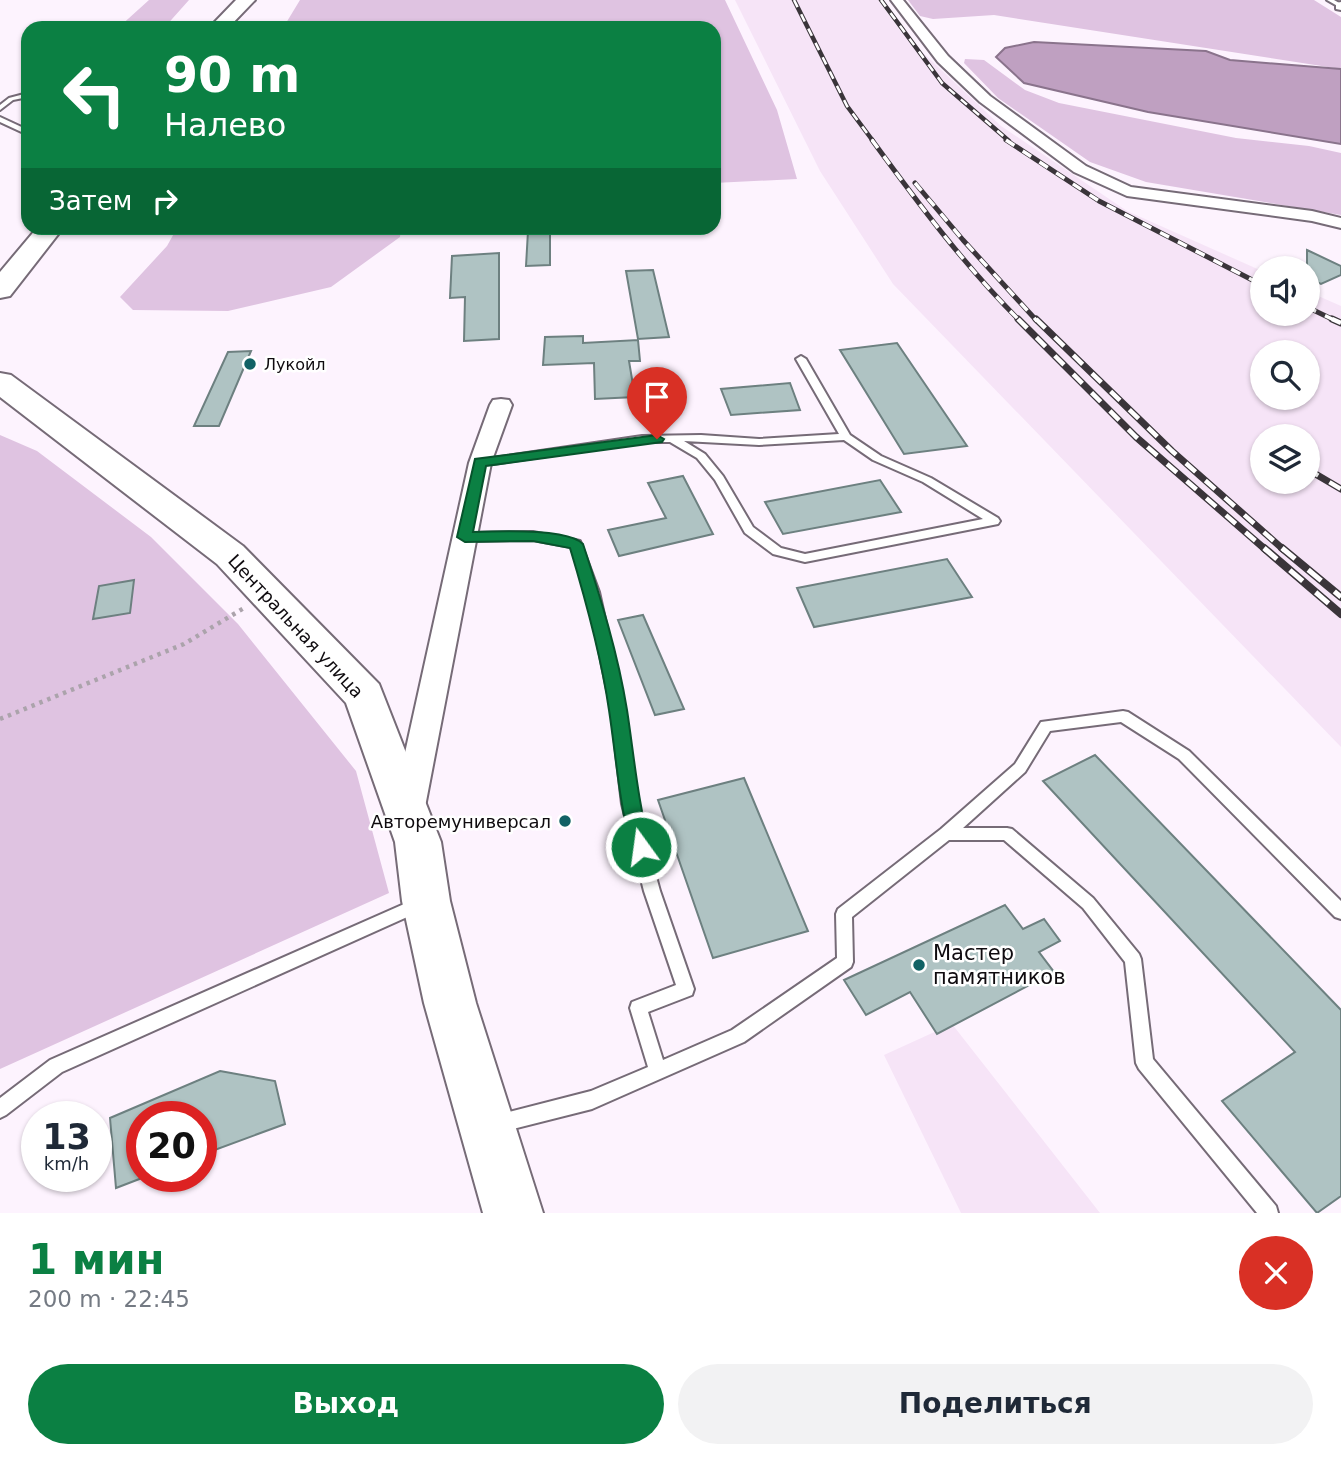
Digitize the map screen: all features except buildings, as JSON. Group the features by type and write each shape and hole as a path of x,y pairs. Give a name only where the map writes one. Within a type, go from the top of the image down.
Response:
{"main road":[{"path":"225,21 246,0"},
{"path":"0,254 21,228"},
{"path":"0,290 44,235"},
{"name":"Центральная улица","path":"0,382 230,555 364,695 418,842 426,901 450,1003 513,1213"}],"street":[{"path":"897,0 943,59 985,99 1080,169 1127,191 1341,223"},
{"path":"408,813 480,463 501,405"}],"lane":[{"path":"1331,0 1341,6"},
{"path":"0,108 11,99 21,96"},
{"path":"0,119 21,130"},
{"path":"673,439 701,456 719,478 749,530 777,551 805,558 993,521 928,480 877,458 846,437 801,359"},
{"path":"480,463 642,439 759,442 846,437"},
{"path":"465,537 533,536 576,544 593,592 618,709 629,804 652,891 686,989 638,1008 658,1071"},
{"path":"486,1126 592,1100 738,1036 845,962 844,914 946,834 1020,768 1046,726 1123,716 1184,755 1341,912"},
{"path":"946,834 1007,834 1088,903 1133,960 1145,1063 1269,1213"},
{"path":"0,1109 56,1066 426,901"}],"path":[{"path":"0,719 184,644 266,595"}],"shaded area":[{"path":"149,0 189,0 170,21 126,21"},
{"path":"300,0 725,0 777,110 797,179 721,183 721,21 287,21"},
{"path":"735,0 878,0 901,32 1001,126 1127,211 1250,266 1250,326 1320,326 1320,297 1341,306 1341,747 893,284 820,171"},
{"path":"908,0 1314,0 1341,17 1341,69 994,15 933,19 920,16"},
{"path":"1034,42 1206,51 1230,60 1341,69 1341,144 1148,112 1024,83 996,57 1005,48"},
{"path":"965,59 984,60 1025,90 1059,103 1236,138 1309,146 1341,153 1341,215 1146,182 1090,162 998,98 964,63"},
{"path":"173,235 400,235 331,287 228,311 133,310 120,297 167,246"},
{"path":"0,435 37,451 151,537 238,624 356,771 389,893 0,1069"},
{"path":"952,1024 1100,1213 961,1213 884,1055"}],"railway":[{"path":"794,0 847,106 873,141"},
{"path":"881,0 942,83 1009,141"},
{"path":"872,140 924,210 999,300 1136,437 1266,550"},
{"path":"1006,140 1099,201 1250,279"},
{"path":"915,183 1037,321"},
{"path":"1320,313 1336,321"},
{"path":"1036,319 1172,451 1284,550"},
{"path":"1332,319 1341,323"},
{"path":"1320,477 1341,489"},
{"path":"1264,548 1341,614"},
{"path":"1282,548 1341,597"}],"place":[{"name":"Лукойл","path":"250,364"},
{"name":"Авторемуниверсал","path":"565,821"},
{"name":"Мастер памятников","path":"919,965"}],"route":[{"path":"641,847 629,804 618,709 598,615 576,544 533,536 465,537 480,463 657,439"}]}
